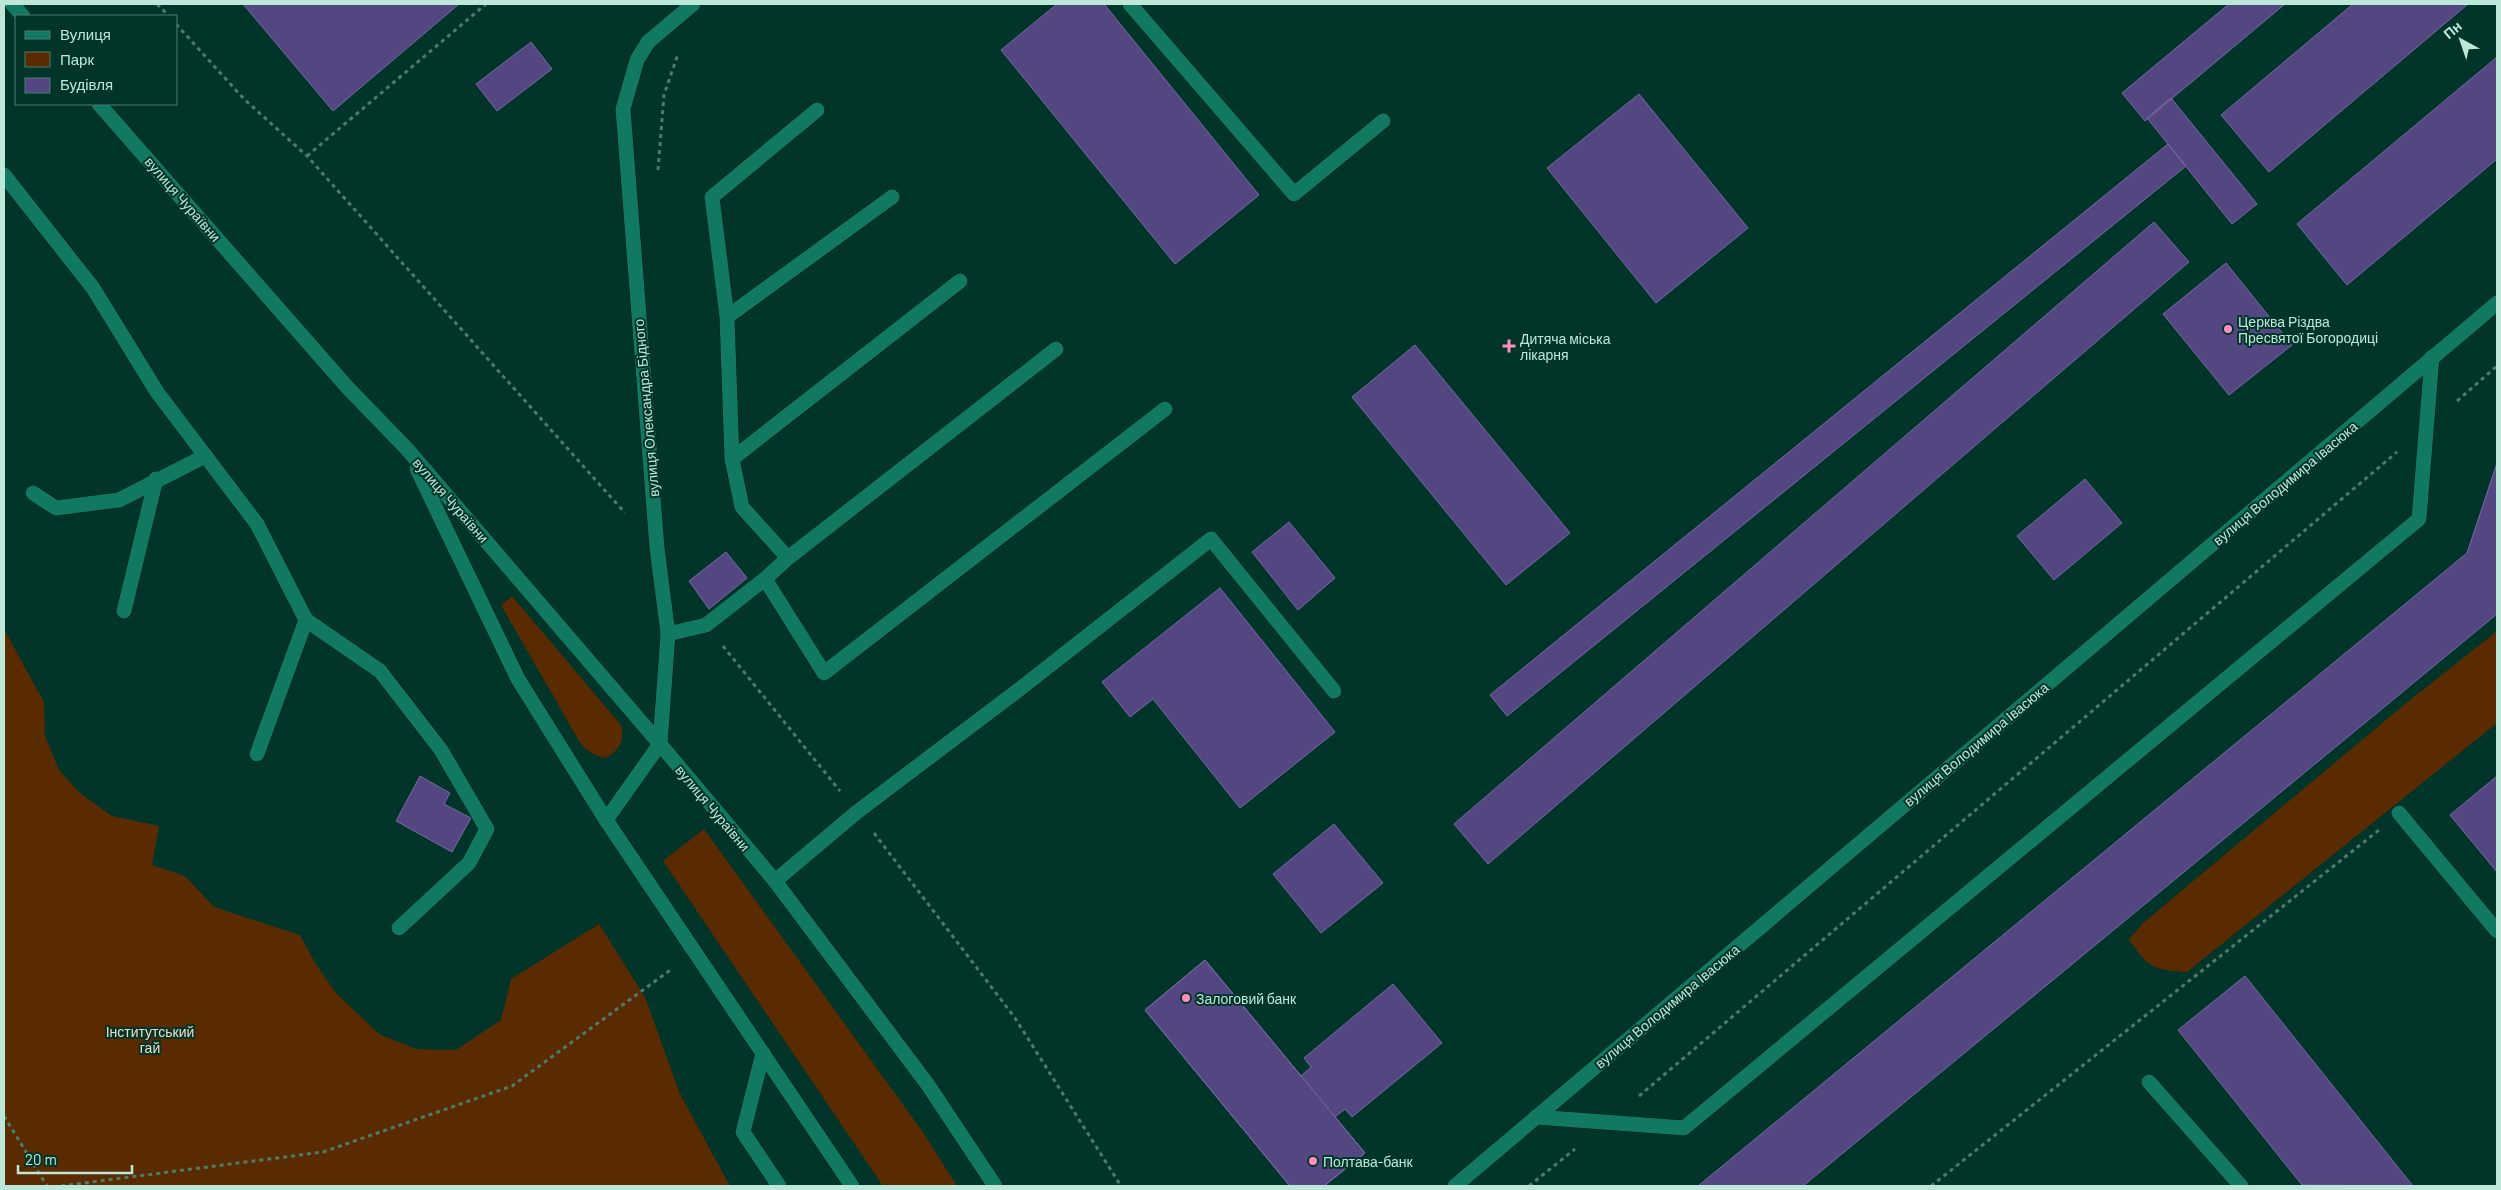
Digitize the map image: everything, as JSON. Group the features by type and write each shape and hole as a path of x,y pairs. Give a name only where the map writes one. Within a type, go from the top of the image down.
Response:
{"street":[{"path":"12,4 22,15"},
{"name":"вулиця Олександра Бідного","path":"660,744 668,634 657,548 623,109 638,60 648,42 693,4"},
{"path":"1130,4 1294,194 1383,121"},
{"name":"вулиця Чураївни","path":"100,105 348,387 407,449 775,881 928,1086 994,1186"},
{"path":"788,558 742,507 732,458 727,317 712,197 817,110"},
{"path":"4,175 93,288 157,392 257,524 306,620 380,671 441,750 487,829 469,863 399,928"},
{"path":"727,317 892,197"},
{"path":"732,458 960,281"},
{"name":"вулиця Володимира Івасюка","path":"1454,1186 2497,303"},
{"path":"668,634 706,625 766,579 788,558 1056,349"},
{"path":"1536,1117 1684,1128 2419,519 2428,426 2432,357"},
{"path":"766,579 824,672 1165,409"},
{"name":"вулиця Чураївни","path":"407,449 518,678 606,820 852,1186"},
{"path":"32,493 56,508 119,500 156,479 205,456"},
{"path":"124,611 156,479"},
{"path":"775,881 857,812 1021,688 1210,539 1334,691"},
{"path":"258,754 306,620"},
{"path":"606,820 660,744"},
{"path":"2399,813 2497,931"},
{"path":"763,1053 743,1132 779,1186"},
{"path":"2149,1082 2241,1186"}],"path":[{"path":"157,4 168,15"},
{"path":"307,156 486,4"},
{"path":"178,26 244,99 307,156 630,518"},
{"path":"1528,1186 1607,1123 2497,366"},
{"path":"706,625 857,812 1014,1018 1121,1186"},
{"path":"1931,1186 2399,813"},
{"path":"61,1186 323,1152 512,1086 696,952"},
{"path":"4,1116 47,1186"}],"green space":[{"path":"512,596 621,725 622,740 618,748 606,758 591,753 579,741 501,605"},
{"name":"Інститутський гай","path":"4,629 44,702 45,736 59,770 80,793 112,816 159,826 152,865 185,876 214,907 300,935 315,963 336,993 379,1034 416,1049 456,1050 501,1020 511,979 599,924 645,997 680,1094 730,1186 4,1186"},
{"path":"2497,631 2497,723 2187,972 2166,970 2152,966 2141,956 2129,939 2143,923 2405,704"},
{"path":"704,829 922,1131 957,1186 883,1186 663,861"}],"building":[{"path":"243,4 459,4 333,111"},
{"path":"1057,4 1104,4 1259,195 1175,264 1001,50"},
{"path":"2229,4 2285,4 2145,121 2122,93"},
{"path":"2353,4 2468,4 2269,172 2221,115"},
{"path":"531,42 552,69 497,111 476,84"},
{"path":"2497,57 2497,159 2347,285 2297,224"},
{"path":"1639,94 1748,228 1656,303 1547,168"},
{"path":"2171,98 2257,204 2232,224 2147,118"},
{"path":"2168,144 2186,166 1507,716 1490,695"},
{"path":"2154,222 2189,262 1488,864 1454,824"},
{"name":"Церква Різдва Пресвятої Богородиці","path":"2226,263 2292,345 2229,395 2163,314"},
{"path":"1415,345 1570,533 1506,585 1352,397"},
{"path":"2497,463 2497,614 1803,1186 1698,1186 2467,553"},
{"path":"2085,479 2122,523 2054,580 2017,536"},
{"path":"1289,522 1335,578 1298,610 1252,552"},
{"path":"726,552 747,578 709,609 689,581"},
{"path":"1220,588 1335,732 1240,808 1153,699 1130,717 1102,682"},
{"path":"420,776 450,793 444,804 471,818 452,852 396,821"},
{"path":"2497,776 2497,872 2450,815"},
{"path":"1334,824 1383,883 1321,933 1273,874"},
{"path":"1205,960 1365,1153 1324,1186 1290,1186 1145,1010"},
{"path":"1205,960 1301,1076 1311,1067 1304,1058 1393,984 1442,1043 1352,1117 1345,1109 1335,1117 1365,1153 1324,1186 1290,1186 1145,1010"},
{"path":"2245,976 2413,1186 2302,1185 2178,1030"}],"place":[{"name":"Церква Різдва Пресвятої Богородиці","path":"2228,329"},
{"name":"Дитяча міська лікарня","path":"1509,346"},
{"name":"Залоговий банк","path":"1186,998"},
{"name":"Полтава-банк","path":"1313,1161"}]}
